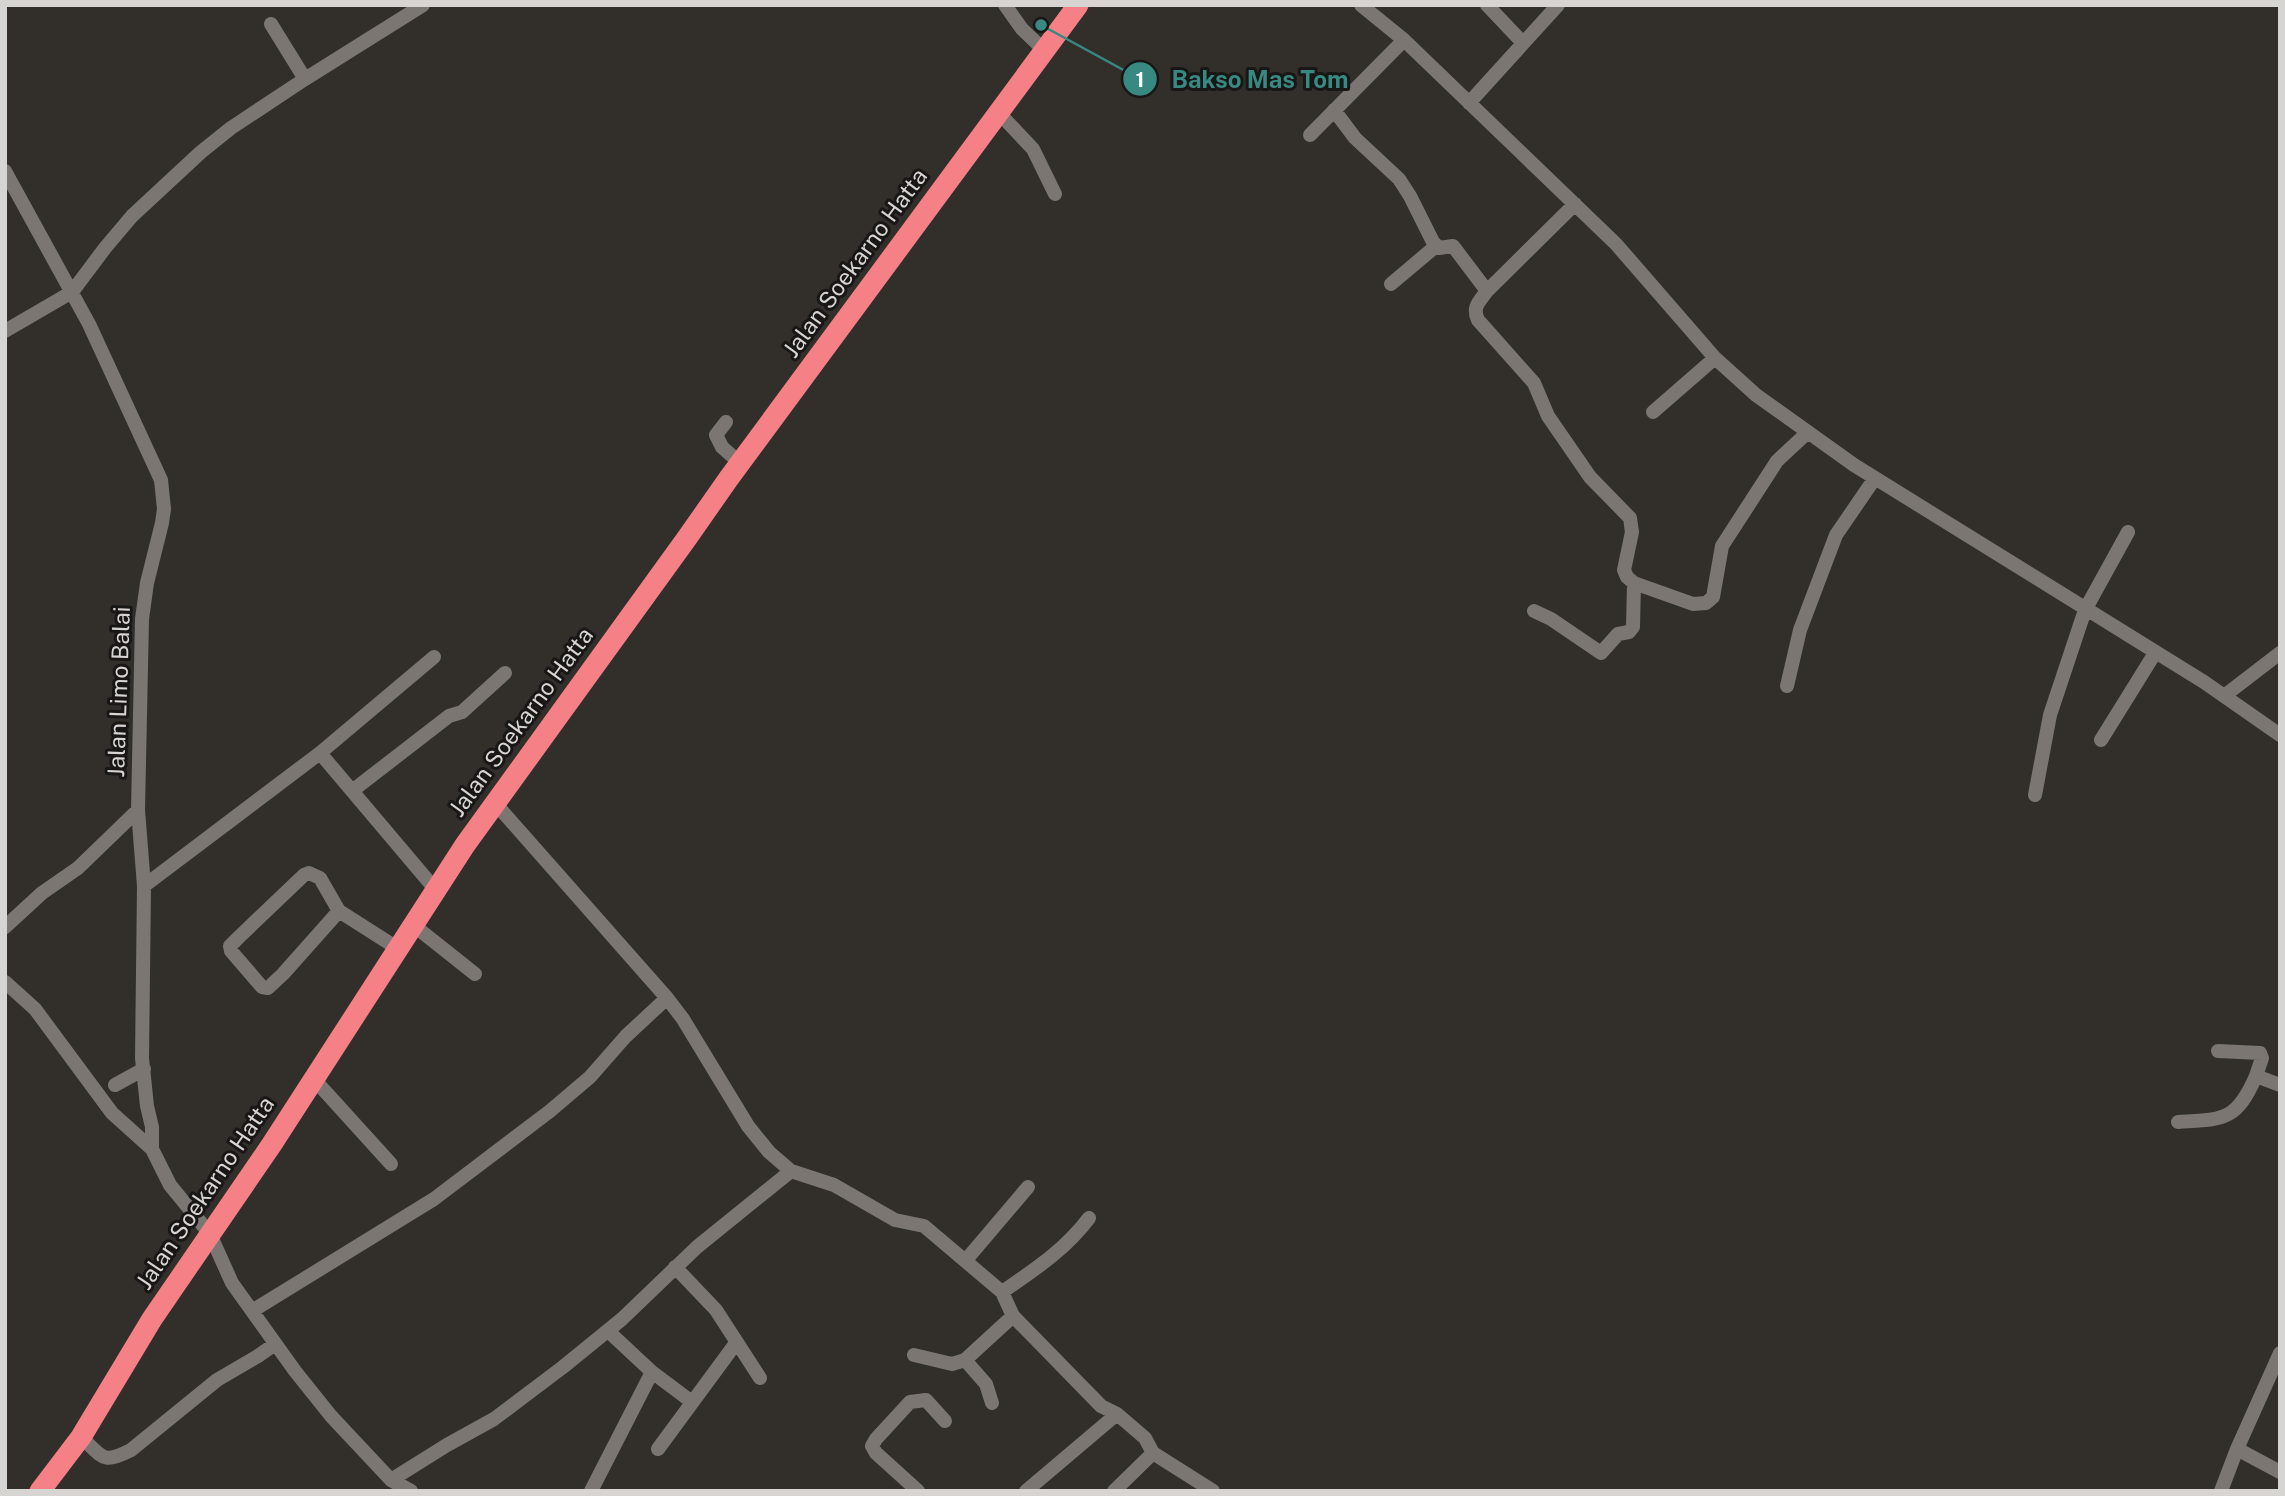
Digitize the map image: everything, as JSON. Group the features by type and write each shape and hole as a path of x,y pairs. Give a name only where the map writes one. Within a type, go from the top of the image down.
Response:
{"highway":[{"name":"Jalan Soekarno Hatta","path":"40,1491 81,1437 152,1320 272,1143 435,888 740,463 1078,5"}],"street":[{"path":"5,331 72,292 132,216 230,128 423,5"},
{"path":"1005,5 1022,29 1045,51"},
{"path":"1361,5 1404,40 1616,244 1714,358 1756,396 1875,478 2057,590 2224,696 2280,735"},
{"path":"1487,5 1523,43"},
{"path":"1469,103 1557,6"},
{"path":"271,24 305,79"},
{"path":"1310,135 1404,40"},
{"path":"1334,110 1355,138 1399,179 1436,246 1452,246 1487,291"},
{"path":"999,113 1033,149 1055,194"},
{"name":"Jalan Limo Balai","path":"5,171 72,292 156,466 162,487 162,523 147,583 142,618 138,810 144,887 144,1069 152,1127 152,1149 170,1185 210,1234 233,1283 275,1345 314,1396 391,1480 411,1491"},
{"path":"1575,204 1487,291 1475,306 1475,313 1478,320 1534,383 1548,416 1590,477 1630,517 1632,533 1623,570 1627,577 1634,583 1693,604 1706,603 1713,597 1722,547 1772,467 1807,433"},
{"path":"1391,284 1436,246"},
{"path":"1653,412 1714,358"},
{"path":"726,422 716,435 717,440 740,463"},
{"path":"1787,686 1800,630 1836,535 1875,478"},
{"path":"2035,795 2050,715 2085,610 2128,532"},
{"path":"1535,611 1601,653 1618,634 1629,632 1633,627 1634,583"},
{"path":"2101,740 2155,653"},
{"path":"2224,696 2280,653"},
{"path":"144,887 320,753 434,657"},
{"path":"352,791 449,716 462,712 505,673"},
{"path":"320,753 435,888"},
{"path":"495,803 667,998 748,1126 766,1149 791,1171 834,1185 895,1220 924,1226 1002,1292 1013,1316 1101,1406 1117,1415 1145,1438 1153,1453 1213,1491"},
{"path":"5,927 42,893 78,868 138,810"},
{"path":"339,911 268,988 262,987 231,951 230,946 309,873 320,878 339,911 397,948"},
{"path":"412,924 475,974"},
{"path":"5,982 34,1009 112,1113 152,1149"},
{"path":"252,1311 434,1199 550,1111 590,1077 626,1036 667,998"},
{"path":"2178,1122 2222,1119 2229,1115 2238,1107 2256,1076 2262,1058 2260,1053 2218,1051"},
{"path":"115,1085 144,1069"},
{"path":"2256,1076 2280,1085"},
{"path":"313,1078 391,1164"},
{"path":"391,1480 494,1419 608,1331 697,1247 791,1171"},
{"path":"966,1259 1028,1187"},
{"path":"1002,1292 1066,1245 1089,1218"},
{"path":"675,1267 716,1310 760,1378"},
{"path":"914,1355 952,1364 965,1360 1013,1316"},
{"path":"608,1331 652,1372 692,1402"},
{"path":"657,1449 736,1343"},
{"path":"81,1437 103,1457 115,1459 131,1450 217,1380 275,1345"},
{"path":"2221,1491 2280,1353"},
{"path":"965,1360 986,1384 992,1403"},
{"path":"591,1491 652,1372"},
{"path":"918,1491 876,1453 872,1446 910,1402 926,1400 945,1421"},
{"path":"1026,1491 1117,1415"},
{"path":"2237,1449 2280,1472"},
{"path":"1114,1491 1153,1453"}],"place":[{"name":"Bakso Mas Tom","path":"1041,25"}]}
